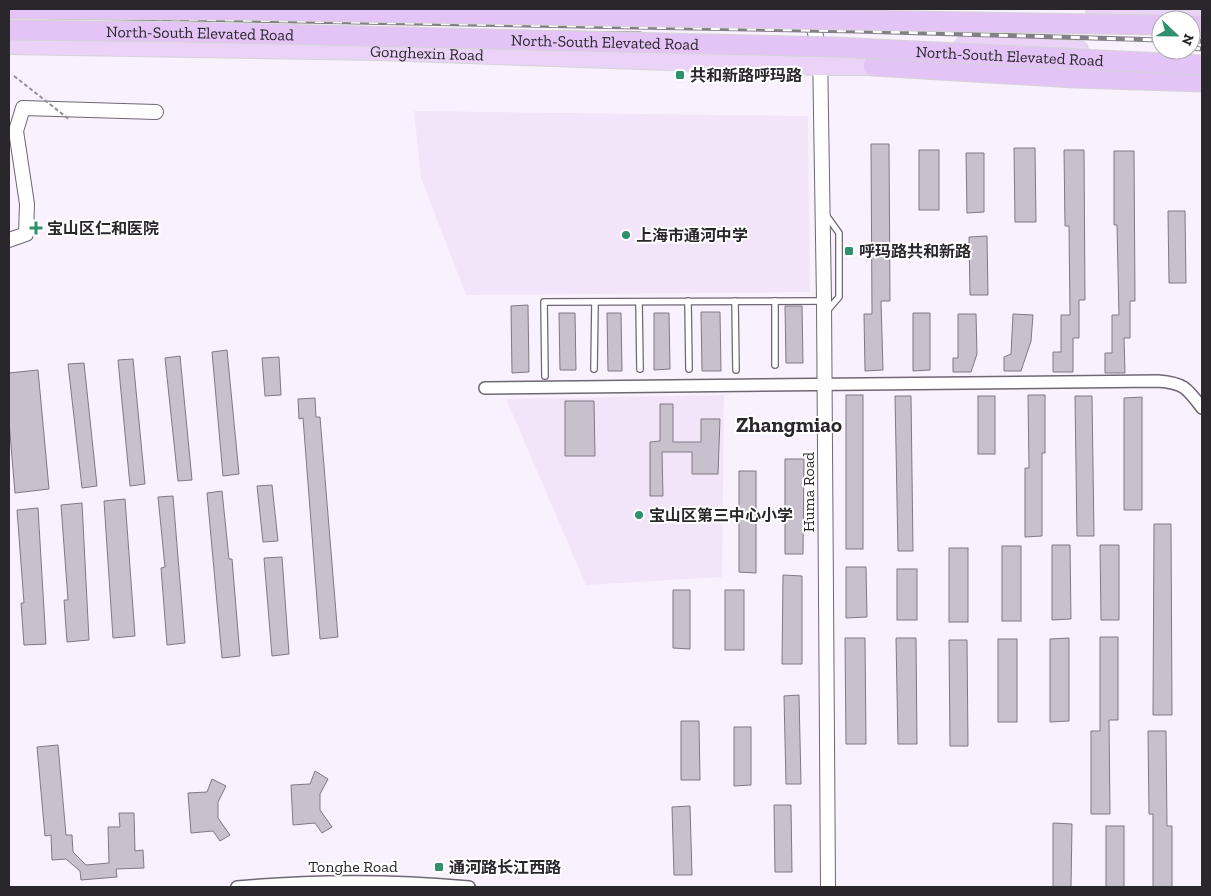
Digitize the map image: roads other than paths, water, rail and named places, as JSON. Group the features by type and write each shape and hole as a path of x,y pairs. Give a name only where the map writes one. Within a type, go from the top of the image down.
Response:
{"highway":[{"name":"North-South Elevated Road","path":"9,10 258,10 1151,25"},
{"name":"North-South Elevated Road","path":"9,30 194,32 835,47 1202,65"},
{"path":"873,66 1075,78 1202,82"}],"main road":[{"path":"1095,9 1202,18"},
{"name":"Gonghexin Road","path":"9,45 379,51 819,66 873,66"},
{"path":"873,66 893,56 918,48 994,45 1202,57"}],"street":[{"name":"Huma Road","path":"808,9 820,50 825,384 828,887"},
{"path":"9,240 26,234 27,204 16,131 23,108 156,112"},
{"path":"485,388 1158,381 1174,382 1186,388 1202,408"},
{"name":"Tonghe Road","path":"237,887 329,881 400,882 469,887"}],"lane":[{"path":"688,301 689,369"},
{"path":"736,301 736,370"},
{"path":"545,376 544,302 775,301 824,307"},
{"path":"775,301 775,365"},
{"path":"594,302 594,369"},
{"path":"639,302 640,369"}],"railway":[{"path":"9,16 857,31 1151,40"},
{"path":"9,27 641,34"}],"place":[{"name":"共和新路呼玛路","path":"680,75"},
{"name":"宝山区仁和医院","path":"36,228"},
{"name":"上海市通河中学","path":"626,235"},
{"name":"呼玛路共和新路","path":"849,251"},
{"name":"宝山区第三中心小学","path":"639,515"},
{"name":"通河路长江西路","path":"439,867"}],"district":[{"name":"Zhangmiao","path":"789,425"}]}
